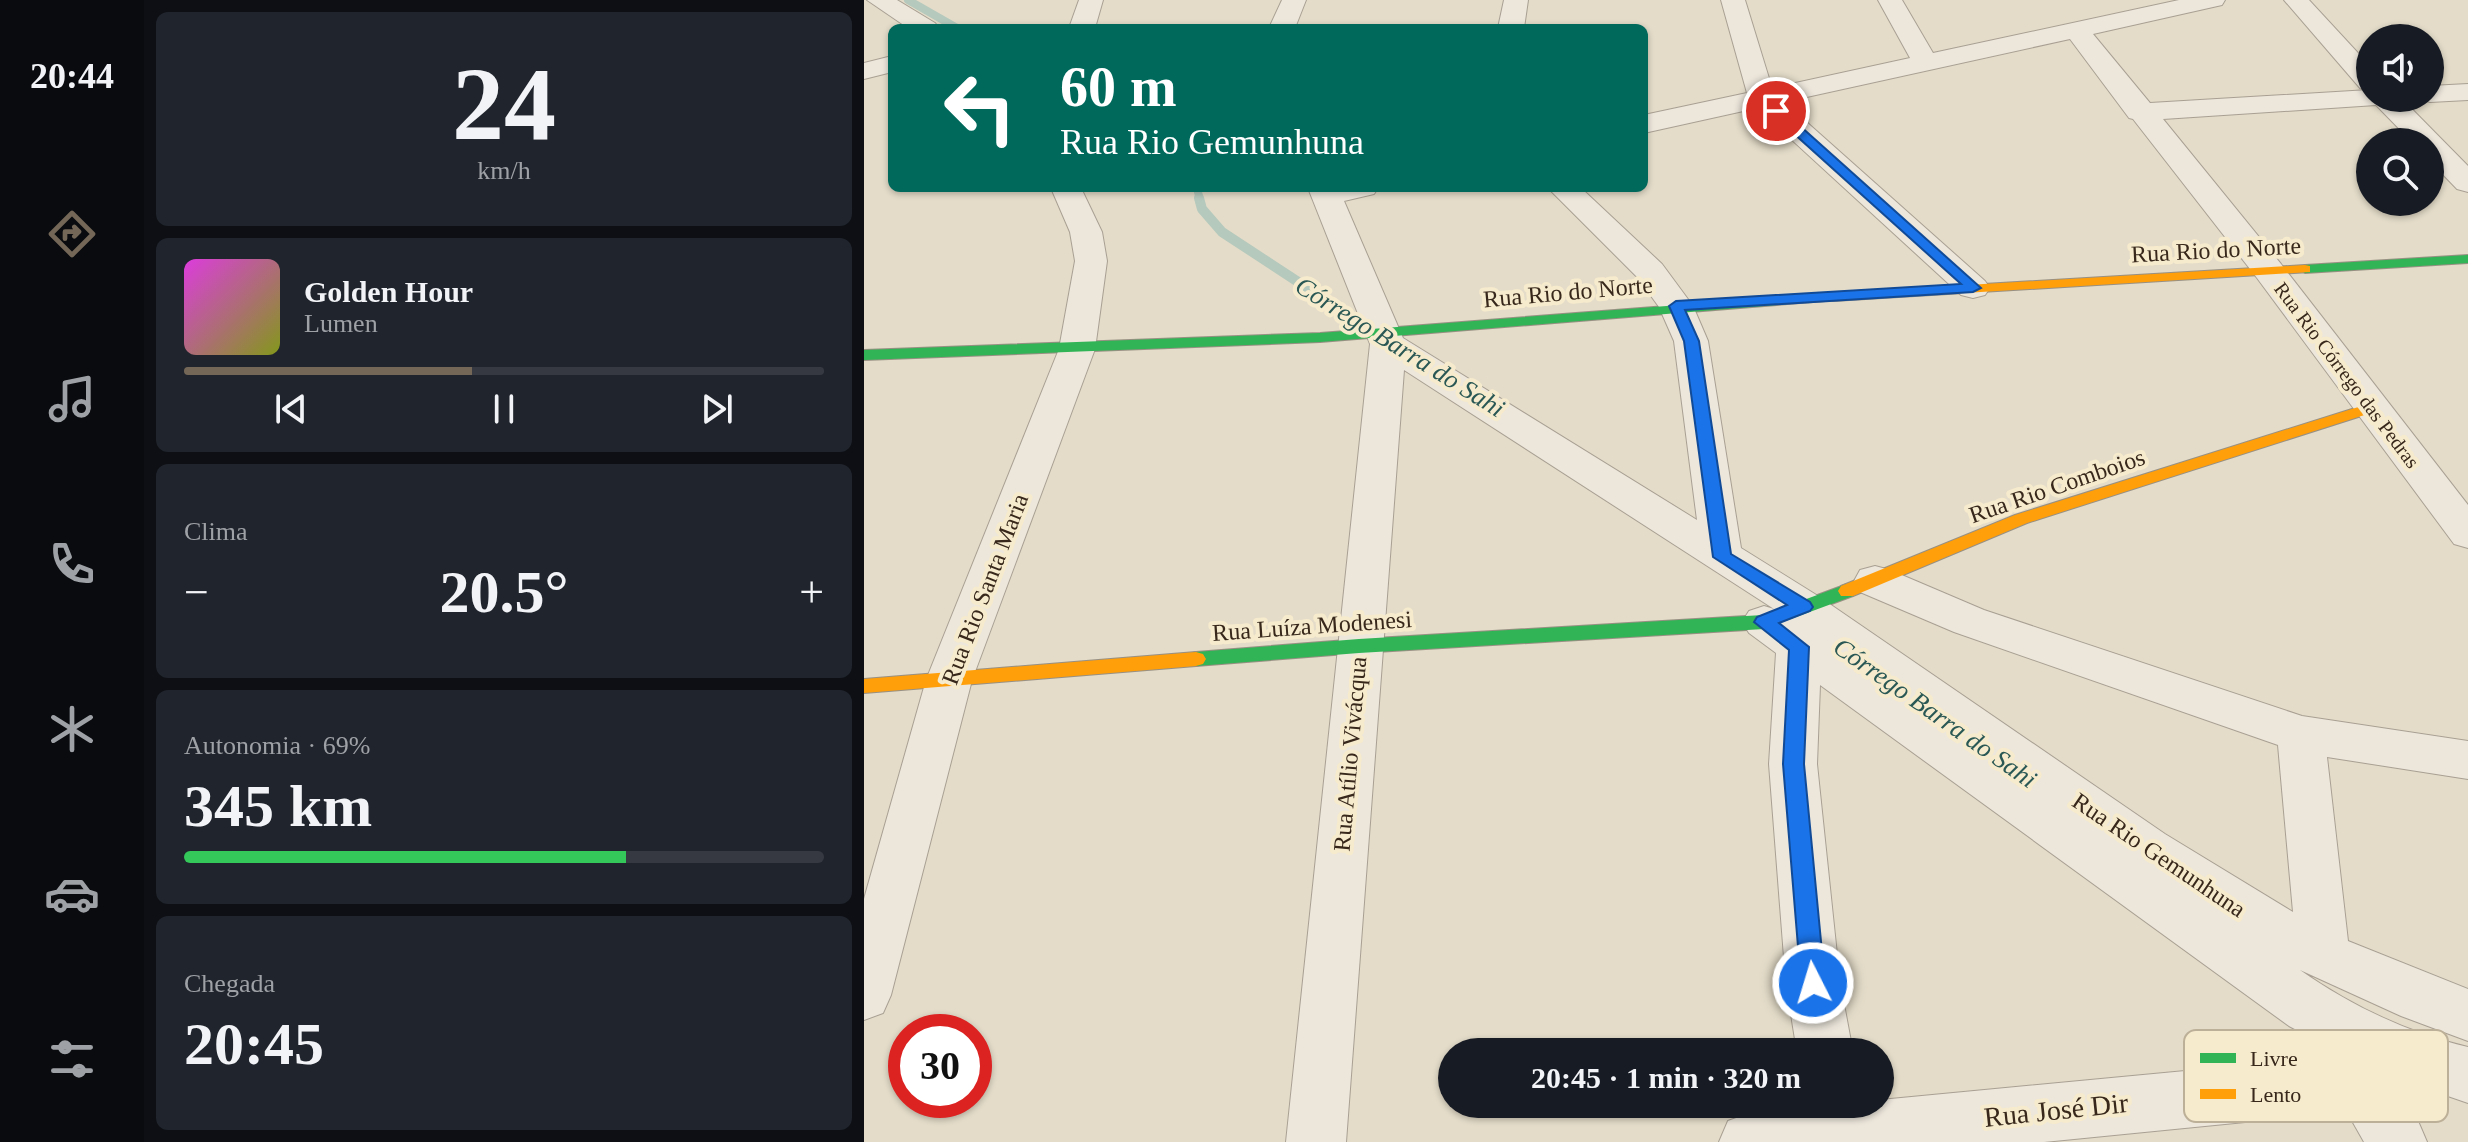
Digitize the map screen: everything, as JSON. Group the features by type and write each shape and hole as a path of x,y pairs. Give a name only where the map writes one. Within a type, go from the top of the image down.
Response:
{"street":[{"path":"879,0 919,24"},
{"path":"1083,24 1091,0"},
{"path":"1284,24 1294,0"},
{"path":"1512,24 1516,0"},
{"path":"1733,0 1761,96 1973,288"},
{"path":"1890,0 1926,63"},
{"path":"1648,123 2213,0"},
{"path":"2296,0 2356,66"},
{"name":"Rua Rio Córrego das Pedras","path":"2076,29 2139,112 2269,271 2468,534"},
{"path":"864,71 888,65"},
{"path":"2444,93 2468,92"},
{"path":"2139,112 2356,99"},
{"path":"2399,112 2414,128"},
{"path":"2444,158 2468,183"},
{"name":"Rua Rio Santa Maria","path":"864,995 949,680 1077,349 1091,261 1086,232 1068,192"},
{"name":"Rua Atílio Vivácqua","path":"1316,1142 1387,339 1337,192"},
{"path":"1567,192 1650,271 1676,306 1691,341 1722,557"},
{"name":"Rua Rio do Norte","path":"864,355 1387,339 1676,306 2468,259"},
{"name":"Rua Rio Gemunhuna","path":"1387,339 1722,557 1789,625 2316,982 2373,1030"},
{"name":"Rua Rio Comboios","path":"1789,625 1875,581 2021,519 2371,408"},
{"path":"1875,581 1969,621 2301,734 2468,760"},
{"path":"1789,625 1793,764 1813,983 1823,1038"},
{"name":"Rua Luíza Modenesi","path":"864,686 1359,646 1789,625"},
{"path":"2301,734 2316,982 2339,1030"},
{"name":"Rua Rio Gemunhuna","path":"2316,982 2420,998 2468,1015"},
{"name":"Rua Rio Gemunhuna","path":"2448,1070 2468,1075"},
{"name":"Rua José Dir","path":"1749,1142 1837,1126 2184,1097"},
{"path":"2386,1122 2397,1142"}],"waterway":[{"name":"Córrego Barra do Sahi","path":"908,0 950,24"},
{"name":"Córrego Barra do Sahi","path":"1198,192 1200,200"},
{"name":"Córrego Barra do Sahi","path":"1199,198 1202,209 1222,232 1373,331"}],"traffic: fast":[{"path":"2305,269 2468,259"},
{"path":"864,355 1320,337 1833,297"},
{"path":"1196,659 1764,622 1847,591"}],"traffic: slow":[{"path":"1833,297 2305,269"},
{"path":"1847,591 2021,519 2371,408"},
{"path":"864,686 1196,659"}],"route":[{"path":"1776,111 1973,288 1676,306 1691,341 1722,557 1803,607 1764,622 1799,647 1793,764 1813,983"}]}
